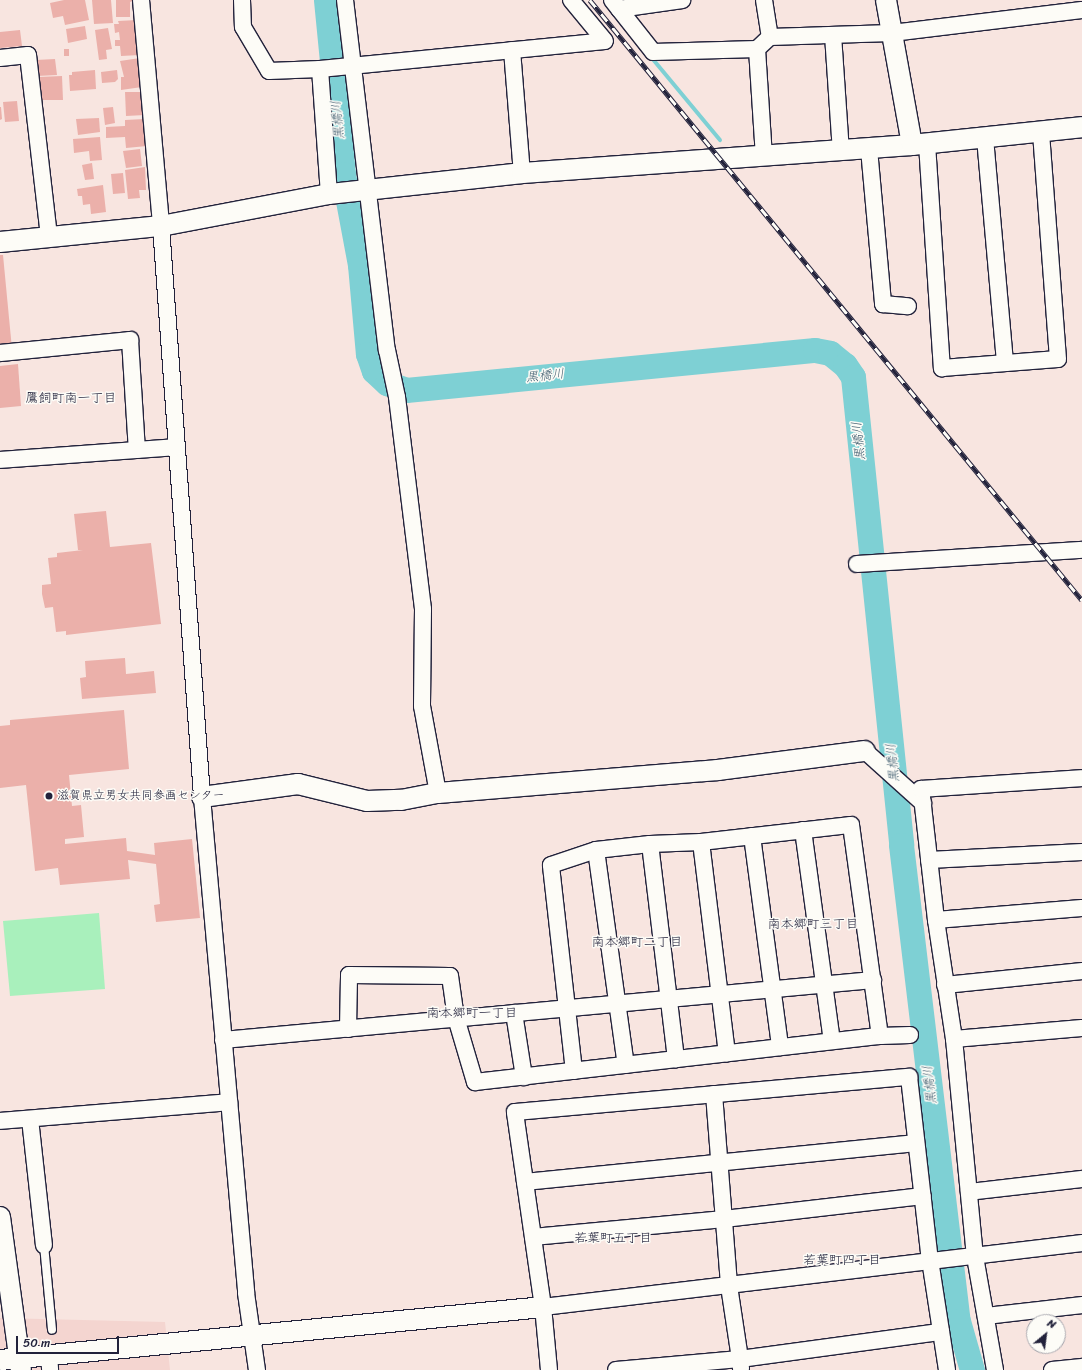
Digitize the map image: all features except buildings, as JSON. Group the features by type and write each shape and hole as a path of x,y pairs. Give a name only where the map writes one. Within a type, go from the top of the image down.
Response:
{"street":[{"path":"141,0 161,226 202,797 246,1293 257,1370"},
{"path":"242,0 243,27 269,71 320,69 604,41 571,0"},
{"path":"345,0 387,350 397,397 423,609 422,706 438,793"},
{"path":"616,5 682,0"},
{"path":"764,0 770,37"},
{"path":"886,0 892,33 920,144 942,368 1058,359 1040,132"},
{"path":"616,5 653,52 757,49 770,37 892,33 1082,10"},
{"path":"832,35 841,151"},
{"path":"757,49 764,157"},
{"path":"512,50 522,173"},
{"path":"0,58 28,55 49,237"},
{"path":"320,69 329,194"},
{"path":"0,242 161,226 329,194 522,173 869,149 1082,127"},
{"path":"985,138 1005,363"},
{"path":"869,149 883,304 908,306"},
{"path":"0,353 130,340 137,450"},
{"path":"0,460 177,447"},
{"path":"857,564 1082,550"},
{"path":"202,797 298,784 367,801 401,800 438,793 718,770 864,751 923,803"},
{"path":"995,1370 975,1257 954,1039 936,920 921,789 1082,778"},
{"path":"574,1071 551,866 596,850 650,844 701,842 851,825 880,1036"},
{"path":"803,830 826,984 832,1041"},
{"path":"752,836 780,1047"},
{"path":"701,842 718,994 727,1053"},
{"path":"650,844 676,1059"},
{"path":"596,850 626,1065"},
{"path":"929,860 1082,852"},
{"path":"936,920 1082,908"},
{"path":"945,985 1082,971"},
{"path":"348,1028 349,975 450,976 456,1018 475,1082 832,1041 910,1034"},
{"path":"223,1040 873,980"},
{"path":"514,1013 524,1077"},
{"path":"954,1039 1082,1028"},
{"path":"549,1370 543,1307 516,1112 909,1077 930,1260 947,1370"},
{"path":"714,1094 729,1286 741,1365"},
{"path":"0,1122 230,1102"},
{"path":"30,1119 44,1245"},
{"path":"526,1182 720,1164 916,1143"},
{"path":"969,1192 1082,1179"},
{"path":"533,1237 724,1219 923,1196"},
{"path":"0,1217 13,1363 50,1362 253,1334 543,1307 729,1286 930,1260 975,1257 1082,1243"},
{"path":"986,1316 1082,1305"},
{"path":"616,1370 741,1365 941,1332"},
{"path":"1052,1370 1082,1367"}],"lane":[{"path":"44,1245 52,1330"}],"shaded area":[{"path":"0,1318 165,1322 170,1370 0,1370"}],"green space":[{"path":"99,913 105,989 10,996 3,921"}],"waterway":[{"name":"黒橋川","path":"326,0 343,174 360,265 368,354 374,371 387,383 406,390 815,350 830,353 845,365 853,377 901,845 958,1321 972,1370"},
{"path":"651,57 720,140"}],"railway":[{"path":"590,0 1082,600"}],"place":[{"name":"滋賀県立男女共同参画センター","path":"49,796"}],"district":[{"name":"鷹飼町南一丁目","path":"71,398"},
{"name":"南本郷町三丁目","path":"813,924"},
{"name":"南本郷町二丁目","path":"637,942"},
{"name":"南本郷町一丁目","path":"472,1013"},
{"name":"若葉町五丁目","path":"613,1238"},
{"name":"若葉町四丁目","path":"842,1260"}]}
